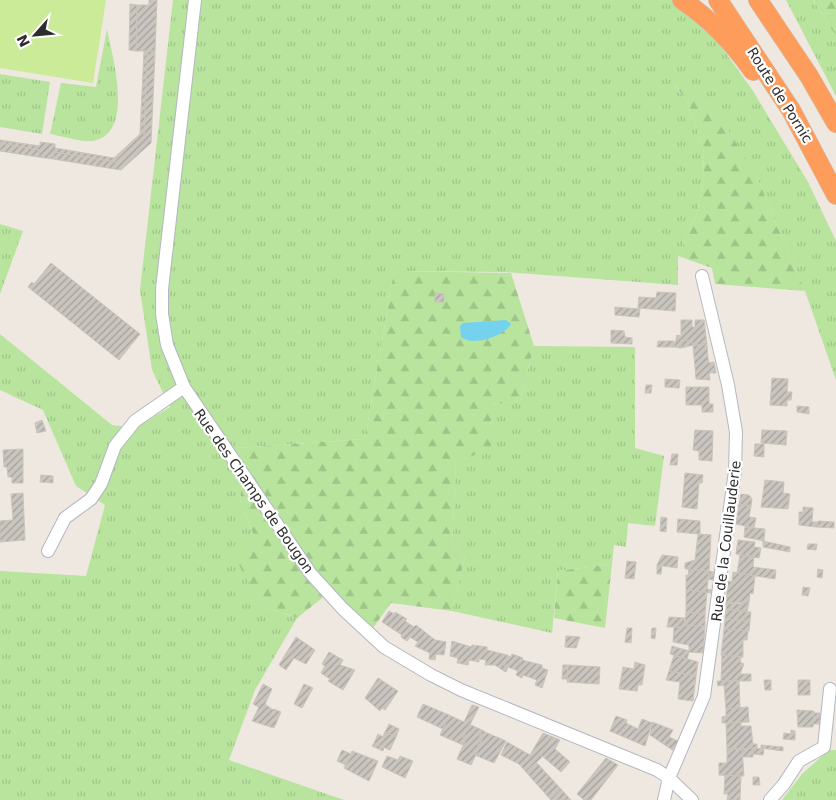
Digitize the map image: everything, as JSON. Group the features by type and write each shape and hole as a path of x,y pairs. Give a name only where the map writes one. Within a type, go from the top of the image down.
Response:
{"highway":[{"path":"682,0 711,22 732,43 752,69 795,139 816,153"},
{"name":"Route de Pornic","path":"718,0 768,73 816,153 836,195"},
{"path":"758,0 836,123"},
{"path":"770,0 772,20"}],"street":[{"name":"Rue des Champs de Bougon","path":"195,0 162,289 162,314 167,345 184,387 311,574 343,609 384,646 407,662 461,690 657,770 670,778 692,800"},
{"name":"Rue de la Couillauderie","path":"664,800 670,778 704,696 735,471 736,432 733,413 719,341 702,276"},
{"path":"48,551 65,518 91,499 101,484 115,446 135,421 184,387"},
{"path":"770,800 799,762 824,748 830,689"}],"green space":[{"path":"0,0 106,0 93,83 0,68"},
{"path":"173,0 679,0 678,7 718,42 753,91 808,182 836,241 836,380 805,291 757,177 671,81 688,102 704,151 703,183 697,213 678,256 678,285 504,272 394,271 365,439 236,448 244,466 240,500 254,536 262,606 297,618 255,690 229,760 344,800 0,800 0,571 86,576 105,505 76,486 43,410 0,390 0,334 112,425 135,428 170,407 152,370 140,290"},
{"path":"786,0 813,0 836,36 836,96"},
{"path":"813,0 836,0 836,36"},
{"path":"107,29 118,92 114,125 105,136 92,141 50,134 61,83 96,87"},
{"path":"0,74 50,82 42,134 0,127"},
{"path":"670,79 713,105 757,177 805,291 715,284 712,268 678,256 697,213 703,183 704,151 688,102"},
{"path":"0,224 23,231 0,294"},
{"path":"394,271 511,273 534,346 520,401 491,405 491,448 456,463 452,544 465,557 452,611 391,603 373,628 331,591 297,618 262,606 238,563 254,536 240,500 244,466 236,448 365,439"},
{"path":"534,346 635,347 635,448 664,456 655,526 628,523 626,547 614,545 612,564 558,571 552,633 452,611 465,557 452,544 456,463 490,448 491,405 520,401"},
{"path":"612,564 605,628 554,618 558,571"},
{"path":"829,750 836,750 836,800 782,800 802,774"}],"water":[{"path":"506,320 511,324 502,332 488,339 473,341 461,337 460,326 463,323"}],"building":[{"path":"149,0 157,0 155,51 136,51 137,5 149,5"},
{"path":"130,4 137,5 136,51 129,50"},
{"path":"144,51 155,51 155,55 147,55 144,136 116,162 54,152 53,159 38,157 39,150 0,143 0,140 40,146 40,142 55,144 55,148 114,158 140,134"},
{"path":"147,55 155,55 151,143 121,170 53,159 54,152 116,162 144,136"},
{"path":"0,143 39,150 38,157 0,151"},
{"path":"51,263 140,334 119,360 28,287 32,282 34,284"},
{"path":"657,292 676,293 675,311 638,308 639,297 656,298"},
{"path":"435,293 444,294 444,302 435,302"},
{"path":"615,307 640,309 639,317 615,315"},
{"path":"681,320 692,320 692,327 695,327 695,320 704,320 707,345 693,345 691,341 681,340 681,348 674,347 677,335 681,336"},
{"path":"611,330 624,331 625,337 632,338 632,344 611,343"},
{"path":"681,340 691,341 693,345 681,348"},
{"path":"658,341 674,341 674,347 657,347"},
{"path":"693,345 707,345 709,363 714,362 716,373 709,373 710,380 696,379"},
{"path":"772,378 788,379 787,392 792,392 791,400 787,400 787,406 770,405"},
{"path":"665,379 680,380 679,388 665,387"},
{"path":"646,385 652,385 651,393 645,393"},
{"path":"686,387 709,387 709,404 713,404 713,412 702,412 702,405 686,405"},
{"path":"797,406 809,407 809,414 797,412"},
{"path":"42,420 46,431 37,433 35,423"},
{"path":"695,430 713,431 712,461 699,460 699,451 693,450"},
{"path":"762,430 787,431 786,445 761,443"},
{"path":"755,444 764,444 764,457 754,456"},
{"path":"23,449 23,483 12,483 12,477 8,477 7,467 4,467 3,450"},
{"path":"672,454 678,454 677,465 670,465"},
{"path":"685,473 703,475 702,483 699,483 697,509 682,507"},
{"path":"41,475 53,476 53,483 40,482"},
{"path":"765,480 784,482 783,493 790,494 788,509 761,507"},
{"path":"23,493 25,540 0,542 0,521 13,520 11,494"},
{"path":"741,494 749,495 752,499 751,506 739,504"},
{"path":"739,504 751,506 749,517 756,518 754,528 736,524"},
{"path":"803,507 813,508 812,522 818,522 817,527 799,525 799,512 803,512"},
{"path":"661,517 667,518 666,532 660,531"},
{"path":"678,519 700,521 700,534 677,532"},
{"path":"818,521 834,522 834,528 817,527"},
{"path":"745,527 765,529 764,541 744,537"},
{"path":"698,534 711,535 709,571 685,569 685,563 695,560"},
{"path":"738,540 755,542 754,547 761,548 759,558 736,554"},
{"path":"763,541 790,547 790,552 763,547"},
{"path":"808,544 817,544 816,550 807,549"},
{"path":"662,555 678,557 677,568 657,565"},
{"path":"740,555 754,556 753,567 776,570 775,579 737,573"},
{"path":"627,561 636,562 634,579 625,578"},
{"path":"657,565 662,566 661,574 657,574"},
{"path":"689,569 709,571 707,589 712,590 712,593 686,590 686,575 688,576"},
{"path":"818,569 823,570 822,578 817,577"},
{"path":"709,571 714,572 713,580 708,579"},
{"path":"733,572 755,576 753,594 750,593 749,602 726,603 728,581 732,582"},
{"path":"803,587 810,588 808,596 802,595"},
{"path":"686,590 707,592 705,614 686,612"},
{"path":"742,601 749,602 747,612 726,609 726,603 741,604"},
{"path":"726,609 751,612 750,621 725,619"},
{"path":"389,611 394,614 395,612 407,619 405,621 414,627 416,625 435,640 446,642 444,655 436,654 435,660 429,659 430,653 415,646 418,642 410,637 407,641 401,637 402,635 382,622"},
{"path":"686,612 705,614 705,626 685,625"},
{"path":"669,617 685,618 684,627 667,627"},
{"path":"725,619 750,621 749,631 724,629"},
{"path":"685,625 705,626 703,653 689,652 687,659 670,654 672,646 689,651 689,645 673,642 674,627 684,627"},
{"path":"627,628 632,628 631,643 625,642"},
{"path":"652,628 656,628 655,639 651,638"},
{"path":"724,629 748,631 747,640 743,640 743,657 721,655"},
{"path":"566,636 580,637 576,648 565,647"},
{"path":"296,637 315,650 306,664 294,658 286,670 279,665"},
{"path":"452,641 471,647 472,645 487,647 487,650 507,655 504,671 495,665 485,665 486,660 479,659 479,662 469,660 468,665 457,663 458,658 450,656"},
{"path":"329,652 343,660 340,665 355,670 343,690 328,681 330,679 321,673 325,666 322,664"},
{"path":"512,654 523,658 522,660 542,665 542,668 548,670 542,688 535,685 537,680 523,675 522,678 516,675 518,671 508,667 506,672 504,671 507,655 511,657"},
{"path":"674,655 698,662 696,676 669,671"},
{"path":"722,655 741,657 740,662 744,664 740,674 751,674 751,681 721,681"},
{"path":"635,662 645,665 642,685 638,685 637,691 619,689 623,667 634,669"},
{"path":"563,665 568,665 567,679 562,679"},
{"path":"568,665 600,667 599,684 567,682"},
{"path":"669,671 696,676 693,701 678,699 680,682 666,680"},
{"path":"378,678 398,691 385,710 382,708 380,711 365,698"},
{"path":"764,680 771,680 771,690 765,690"},
{"path":"798,680 810,680 810,695 798,695"},
{"path":"717,681 739,681 740,708 726,709 724,685 718,686"},
{"path":"263,684 272,689 265,704 273,710 281,712 274,728 252,721 259,707 253,704"},
{"path":"304,684 313,688 302,708 294,704"},
{"path":"423,704 449,715 443,729 417,717"},
{"path":"472,705 479,707 463,738 466,739 463,745 440,735 449,715 464,722"},
{"path":"748,707 749,722 722,723 722,717 726,716 726,709"},
{"path":"797,710 814,711 813,727 798,727"},
{"path":"814,713 820,713 820,724 813,724"},
{"path":"616,716 627,720 626,723 638,729 642,719 652,723 645,746 610,731"},
{"path":"652,722 673,730 669,737 678,741 674,751 650,735"},
{"path":"741,722 741,726 751,726 753,744 757,744 757,748 727,749 726,723"},
{"path":"389,724 399,729 396,737 385,732"},
{"path":"469,724 482,730 477,744 480,746 471,765 457,759 466,739 463,738"},
{"path":"482,730 485,732 479,745 477,744"},
{"path":"791,730 795,731 795,740 783,739 784,733 791,734"},
{"path":"385,732 396,737 390,750 374,743 378,734 383,737"},
{"path":"485,732 506,741 494,763 475,755"},
{"path":"543,733 553,737 541,755 542,757 526,772 519,764 501,755 507,742 530,755"},
{"path":"553,737 560,740 555,749 570,762 561,772 541,755"},
{"path":"374,743 384,748 383,751 372,746"},
{"path":"761,745 783,747 783,751 761,748"},
{"path":"753,748 753,757 743,757 742,749"},
{"path":"753,748 764,749 763,755 753,754"},
{"path":"727,749 742,749 744,776 719,775 719,763 727,763"},
{"path":"342,750 351,754 346,765 337,761"},
{"path":"352,751 378,761 369,781 344,768"},
{"path":"387,756 398,760 400,756 413,761 405,778 382,767"},
{"path":"606,758 618,765 591,800 584,800 577,794"},
{"path":"537,763 561,789 550,799 526,772"},
{"path":"725,775 741,776 740,800 727,800 728,794 724,794"},
{"path":"753,777 759,777 760,785 753,785"},
{"path":"561,789 571,800 550,799"}]}
